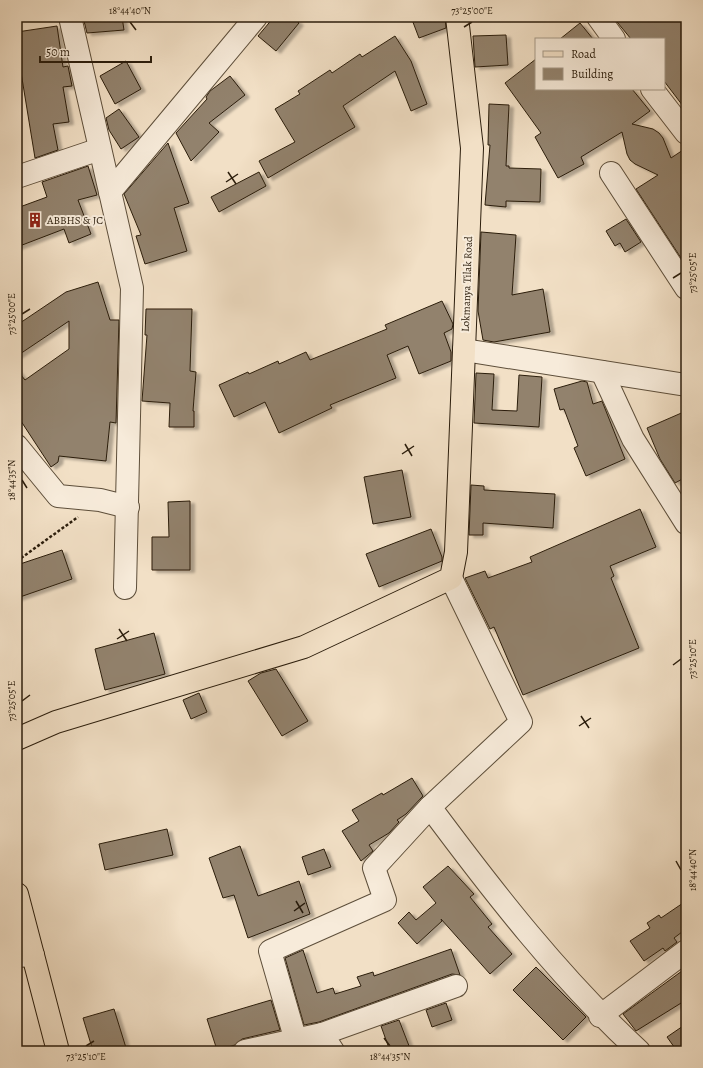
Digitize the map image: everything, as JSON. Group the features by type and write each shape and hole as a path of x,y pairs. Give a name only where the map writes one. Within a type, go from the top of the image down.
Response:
{"main road":[{"name":"Lokmanya Tilak Road","path":"451,578 456,552 472,148 457,17"},
{"path":"17,739 56,722 304,647 451,578"},
{"path":"17,894 25,956 58,1051"}],"street":[{"path":"70,17 132,288 125,588"},
{"path":"110,192 256,17"},
{"path":"598,17 613,38"},
{"path":"653,90 686,133"},
{"path":"17,177 100,149"},
{"path":"611,173 679,263 686,288"},
{"path":"464,350 686,385"},
{"path":"602,372 632,440 686,524"},
{"path":"17,446 58,496 100,500 128,507"},
{"path":"296,1041 270,951 385,900 374,868 430,807 521,722 451,578"},
{"path":"430,807 498,898 600,1016 639,1051"},
{"path":"600,1016 686,951"},
{"path":"245,1051 296,1041 327,1043 456,986"}],"path":[{"path":"17,561 100,500"}],"building":[{"path":"83,17 122,17 124,30 87,33"},
{"path":"274,17 292,17 299,23 276,51 258,36"},
{"path":"411,17 445,17 446,28 419,38"},
{"path":"613,17 686,17 686,110 665,82 665,38 630,38"},
{"path":"580,23 592,38 561,38"},
{"path":"57,26 63,67 68,66 72,86 63,87 69,122 53,124 58,150 35,158 19,60 17,60 17,32"},
{"path":"506,35 508,65 475,67 473,36"},
{"path":"395,36 411,61 427,104 411,111 395,71 343,106 355,127 268,178 259,161 295,142 275,109 300,94 298,91 330,70 332,73 360,54 362,57"},
{"path":"535,60 535,90 633,90 650,111 632,124 653,129 659,133 663,138 671,158 686,148 686,255 681,258 636,189 658,175 630,160 627,154 622,132 581,157 584,164 558,178 535,137 541,133 505,83"},
{"path":"126,61 141,89 115,104 100,76"},
{"path":"230,76 245,95 209,123 219,132 191,161 176,133 207,99 206,97 210,91"},
{"path":"489,104 509,105 506,166 509,166 509,168 541,169 540,202 506,201 506,207 485,205 490,145 488,145"},
{"path":"119,109 139,137 121,149 109,130 106,118"},
{"path":"168,143 189,203 174,208 187,251 145,264 136,236 141,235 124,194"},
{"path":"88,166 97,195 78,200 91,234 69,243 64,229 17,247 17,208 47,197 42,182"},
{"path":"259,172 266,186 219,212 211,197"},
{"path":"626,219 641,242 625,252 620,243 615,246 606,231"},
{"path":"481,232 516,235 512,295 543,289 550,332 494,342 483,340 478,311"},
{"path":"98,282 110,320 119,320 116,423 110,422 106,461 59,456 58,462 51,467 17,415 17,370 25,380 69,349 69,321 17,356 17,325 66,292"},
{"path":"442,301 453,324 452,329 444,333 451,352 451,361 419,374 408,346 387,355 396,378 330,405 332,408 279,433 265,402 234,417 219,385 248,372 249,374 278,361 279,364 306,352 310,360 387,329 385,325"},
{"path":"146,309 192,309 190,371 196,372 193,411 194,427 169,427 170,403 142,401 147,335 145,335"},
{"path":"476,373 494,374 492,410 517,411 519,375 542,377 539,427 474,423"},
{"path":"582,381 587,382 593,404 602,401 625,459 586,476 574,448 578,446 564,409 560,410 554,389"},
{"path":"686,411 686,477 675,483 660,459 647,428"},
{"path":"402,470 411,517 373,524 364,477"},
{"path":"471,485 484,486 484,490 555,494 553,528 483,523 483,535 469,535"},
{"path":"190,501 190,570 152,570 152,537 169,537 168,502"},
{"path":"640,509 656,547 610,566 614,576 611,578 639,648 523,695 494,627 490,629 465,578 485,571 488,578 532,562 530,557"},
{"path":"431,529 442,557 442,561 379,587 366,554"},
{"path":"62,550 72,579 17,598 17,565"},
{"path":"154,633 165,674 105,690 95,649"},
{"path":"276,669 308,721 282,736 248,681 261,673"},
{"path":"199,693 207,712 191,719 183,700"},
{"path":"412,778 423,796 406,814 397,820 399,822 389,833 369,845 373,851 361,861 342,831 359,821 352,810 382,793 383,795"},
{"path":"167,829 173,855 105,870 99,844"},
{"path":"240,846 258,896 299,881 310,914 248,938 234,895 223,898 209,858"},
{"path":"324,849 331,867 308,875 302,857"},
{"path":"448,866 474,894 470,897 492,924 488,927 512,954 490,974 441,919 442,921 417,944 398,923 409,912 416,920 436,903 423,887"},
{"path":"686,901 686,929 674,938 677,942 665,951 663,948 644,961 630,941 650,928 647,923 659,915 661,918"},
{"path":"451,949 460,975 452,974 319,1022 304,1025 285,958 303,950 317,993 333,988 335,994 361,986 357,977 373,972 374,976"},
{"path":"536,967 586,1017 563,1040 513,990"},
{"path":"682,971 686,978 686,1000 636,1031 623,1014"},
{"path":"271,1000 280,1030 242,1039 235,1045 217,1050 207,1019"},
{"path":"446,1003 452,1020 432,1027 426,1010"},
{"path":"114,1009 127,1051 93,1051 83,1018"},
{"path":"399,1020 411,1051 390,1051 381,1026"},
{"path":"686,1024 686,1051 677,1051 667,1037"}],"place":[{"name":"ABBHS & JC","path":"35,220"}]}
